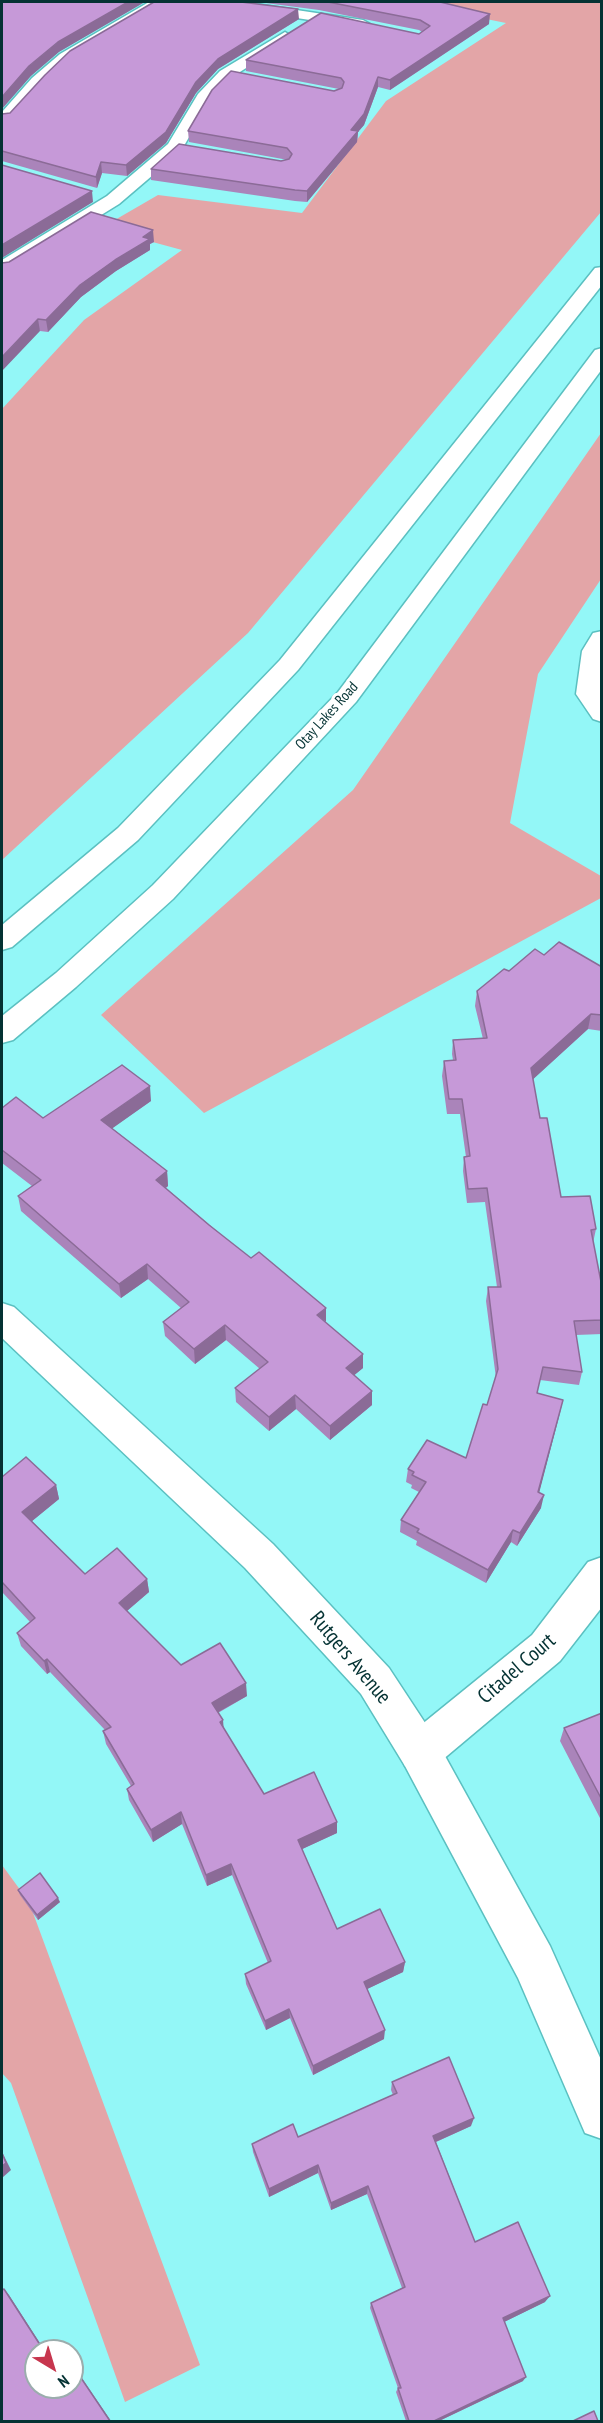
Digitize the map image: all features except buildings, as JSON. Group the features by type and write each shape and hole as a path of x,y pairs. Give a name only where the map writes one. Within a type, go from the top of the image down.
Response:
{"main road":[{"path":"4,119 38,81 64,57 159,2"},
{"path":"217,2 319,16 381,28"},
{"path":"2,268 113,200 175,147 204,97 226,74 319,16"},
{"path":"226,74 248,78"},
{"path":"175,147 196,151"},
{"path":"87,192 113,200"},
{"path":"2,940 128,834 289,665 602,272"},
{"name":"Otay Lakes Road","path":"2,1032 66,980 163,892 347,697 602,354"},
{"path":"602,638 594,651 589,694 602,714"},
{"name":"Rutgers Avenue","path":"2,1317 259,1556 375,1681 420,1752 534,1962 602,2116"},
{"name":"Citadel Court","path":"420,1752 546,1648 602,1574"}],"shaded area":[{"path":"402,2 601,2 601,212 248,633 2,860 2,409 84,320 182,250 101,228 158,195 302,213 386,101 506,23"},
{"path":"601,433 601,579 538,674 510,823 601,876 601,898 204,1113 101,1015 353,790"},
{"path":"2,1865 29,1902 200,2365 125,2402 11,2083 2,2073"}]}
